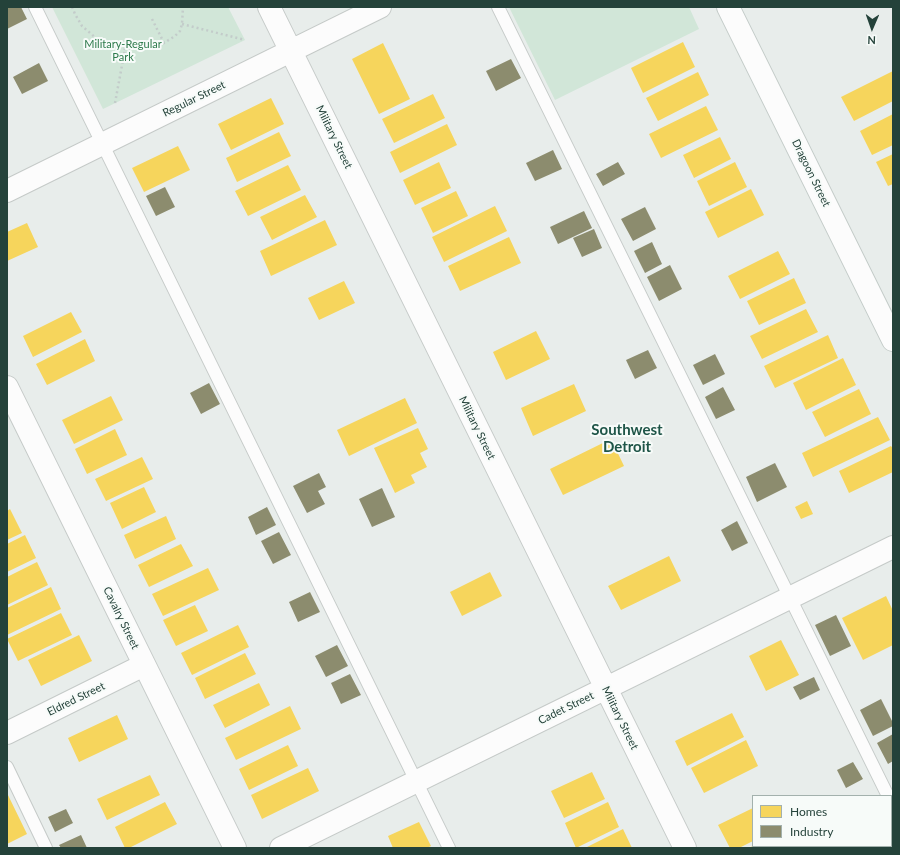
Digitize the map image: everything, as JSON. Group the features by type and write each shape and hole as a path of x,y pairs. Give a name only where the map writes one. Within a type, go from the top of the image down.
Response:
{"street":[{"name":"Military Street","path":"270,7 685,848"},
{"name":"Regular Street","path":"7,191 380,7"},
{"name":"Dragoon Street","path":"728,7 893,340"},
{"name":"Cavalry Street","path":"7,387 235,848"},
{"name":"Cadet Street","path":"281,848 893,547"},
{"name":"Eldred Street","path":"7,733 144,665"}],"lane":[{"path":"35,7 449,848"},
{"path":"498,7 888,795"},
{"path":"7,767 46,848"}],"path":[{"path":"72,7 82,26 97,39 110,46 125,50 153,47 164,43 175,36 180,31 182,24 183,7"},
{"path":"152,20 164,43"},
{"path":"182,24 245,40"},
{"path":"115,103 125,50"}],"green space":[{"name":"Military-Regular Park","path":"52,7 228,7 245,40 103,109"},
{"path":"509,7 689,7 699,29 555,100"}],"building: Homes":[{"path":"683,42 695,67 643,93 631,68"},
{"path":"383,43 410,99 379,114 352,59"},
{"path":"893,71 893,101 854,121 841,97"},
{"path":"698,72 709,95 658,121 646,98"},
{"path":"433,94 445,118 394,143 382,119"},
{"path":"271,98 284,124 231,150 218,124"},
{"path":"706,106 718,130 661,158 649,134"},
{"path":"893,114 893,145 872,155 860,131"},
{"path":"447,124 457,145 400,173 390,152"},
{"path":"279,132 291,156 237,182 226,158"},
{"path":"720,137 731,159 694,178 683,155"},
{"path":"178,146 190,170 144,192 132,168"},
{"path":"893,154 893,184 888,186 876,162"},
{"path":"439,162 451,188 415,205 403,180"},
{"path":"735,162 747,187 709,206 697,181"},
{"path":"288,165 301,190 248,216 235,191"},
{"path":"751,189 764,215 718,238 705,212"},
{"path":"456,191 468,216 433,233 421,208"},
{"path":"305,195 317,217 272,240 260,217"},
{"path":"495,206 507,231 444,262 432,237"},
{"path":"325,220 337,245 271,276 260,251"},
{"path":"27,223 38,247 7,261 7,232"},
{"path":"509,237 521,263 460,291 448,266"},
{"path":"778,251 790,274 740,299 728,276"},
{"path":"794,278 806,303 759,325 747,301"},
{"path":"344,281 355,303 319,320 308,298"},
{"path":"806,309 818,332 762,359 750,336"},
{"path":"71,312 82,332 33,357 23,336"},
{"path":"536,331 550,359 506,380 493,352"},
{"path":"828,335 838,358 775,388 764,366"},
{"path":"85,339 95,361 47,385 36,364"},
{"path":"843,358 856,385 806,410 793,383"},
{"path":"574,384 586,411 533,436 521,408"},
{"path":"859,389 871,414 825,437 812,412"},
{"path":"111,396 123,420 74,444 62,420"},
{"path":"405,398 417,423 349,456 337,430"},
{"path":"878,417 890,440 813,477 802,453"},
{"path":"418,428 428,449 420,453 427,467 411,475 415,483 395,493 374,448"},
{"path":"115,429 127,455 87,474 75,449"},
{"path":"611,439 624,466 563,495 550,469"},
{"path":"891,446 893,449 893,472 849,493 839,471"},
{"path":"142,457 153,479 106,501 95,479"},
{"path":"144,487 156,512 122,529 110,503"},
{"path":"807,501 813,514 801,519 795,507"},
{"path":"10,509 22,533 7,540 7,511"},
{"path":"166,516 176,539 135,559 124,535"},
{"path":"25,535 36,558 7,572 7,544"},
{"path":"181,544 193,566 149,587 138,565"},
{"path":"669,556 681,581 621,610 608,586"},
{"path":"37,562 48,585 7,605 7,577"},
{"path":"208,568 219,590 163,616 152,594"},
{"path":"490,572 502,596 462,616 450,592"},
{"path":"51,587 61,609 7,635 7,608"},
{"path":"886,596 893,611 893,645 863,660 842,618"},
{"path":"195,605 208,631 176,646 163,620"},
{"path":"61,613 72,635 18,661 7,639"},
{"path":"238,625 249,647 192,675 181,653"},
{"path":"79,635 92,661 41,686 28,660"},
{"path":"781,640 799,675 766,691 749,656"},
{"path":"245,653 256,674 205,699 195,678"},
{"path":"259,683 270,705 225,728 213,705"},
{"path":"290,706 301,729 236,760 225,738"},
{"path":"732,713 744,737 687,766 675,741"},
{"path":"117,715 128,739 79,762 68,738"},
{"path":"746,740 758,766 704,793 691,768"},
{"path":"288,745 298,766 249,790 239,769"},
{"path":"308,768 319,791 262,819 251,795"},
{"path":"592,772 605,799 564,818 551,791"},
{"path":"150,775 160,795 107,820 97,799"},
{"path":"7,793 27,834 7,844"},
{"path":"165,802 177,824 129,848 125,848 115,827"},
{"path":"608,802 619,827 576,848 565,823"},
{"path":"752,808 752,842 739,848 730,848 718,825"},
{"path":"419,822 431,846 427,848 393,848 388,836"},
{"path":"623,829 632,848 585,848"},
{"path":"752,846 799,848 748,848"},
{"path":"830,847 831,848 808,848"}],"building: Industry":[{"path":"7,7 21,7 27,19 7,29"},
{"path":"511,59 521,78 496,91 486,71"},
{"path":"39,63 48,81 22,94 13,77"},
{"path":"553,150 562,169 535,181 526,163"},
{"path":"618,162 625,174 603,186 596,174"},
{"path":"165,187 175,207 156,216 146,196"},
{"path":"645,207 656,229 633,241 621,219"},
{"path":"584,211 592,228 558,244 550,227"},
{"path":"594,229 602,248 582,257 573,238"},
{"path":"652,242 662,264 645,273 634,251"},
{"path":"670,265 682,289 659,301 647,277"},
{"path":"648,350 657,368 635,379 626,360"},
{"path":"715,354 725,374 703,385 693,365"},
{"path":"209,383 220,404 201,414 190,393"},
{"path":"723,387 735,410 716,419 705,397"},
{"path":"775,463 787,487 757,502 746,477"},
{"path":"319,473 326,487 318,491 325,504 307,513 293,486"},
{"path":"382,488 395,517 372,527 359,499"},
{"path":"267,507 276,525 256,535 248,517"},
{"path":"737,521 748,543 732,551 721,530"},
{"path":"279,532 291,555 273,564 261,541"},
{"path":"310,592 320,612 298,622 289,602"},
{"path":"836,615 851,646 830,656 815,625"},
{"path":"337,645 348,666 326,677 315,656"},
{"path":"350,674 361,695 341,704 331,683"},
{"path":"814,677 820,690 800,700 793,687"},
{"path":"881,699 893,723 893,726 873,736 860,710"},
{"path":"893,734 893,761 888,764 877,743"},
{"path":"853,762 863,779 846,788 837,770"},
{"path":"66,809 73,823 55,832 48,817"},
{"path":"81,835 87,848 61,848 59,845"}],"district":[{"name":"Southwest Detroit","path":"627,438"}]}
